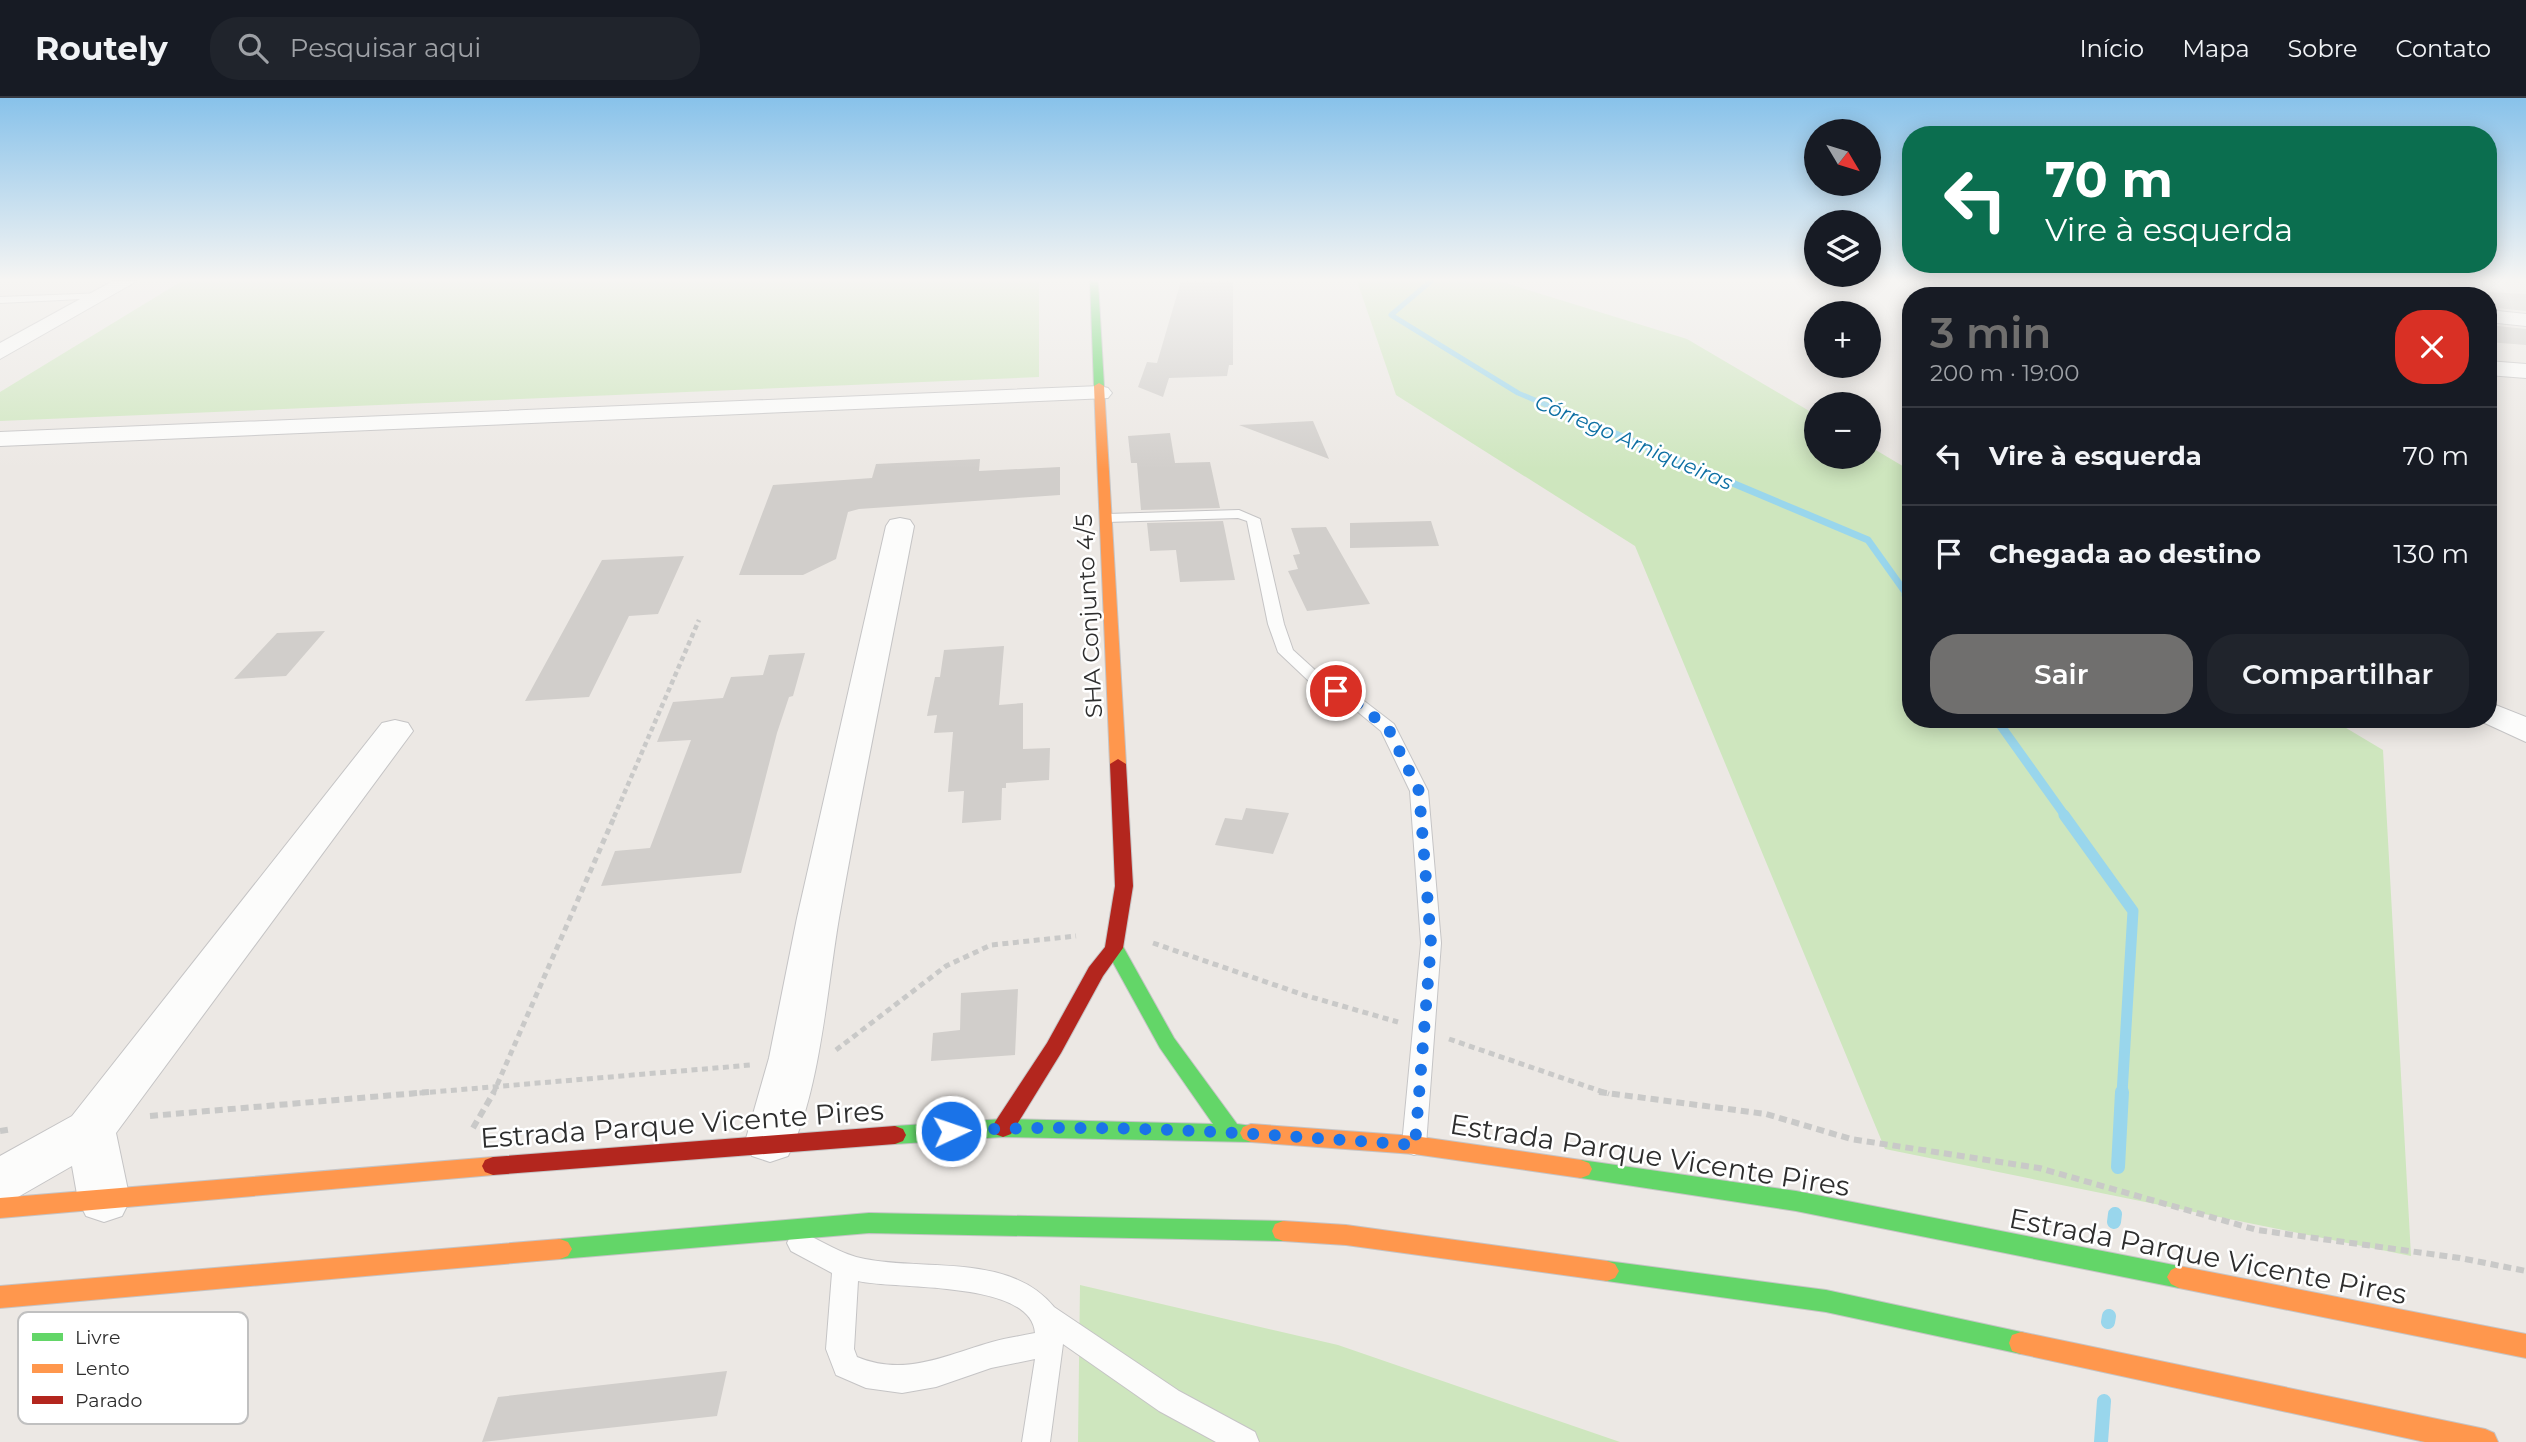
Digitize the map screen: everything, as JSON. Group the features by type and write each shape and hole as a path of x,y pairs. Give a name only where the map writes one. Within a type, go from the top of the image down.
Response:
{"main road":[{"name":"SHA Conjunto 4/5","path":"1003,1128 1114,948 1124,886 1097,344"},
{"path":"1114,948 1167,1043 1231,1132"},
{"name":"Estrada Parque Vicente Pires","path":"0,1208 769,1142 1003,1128 1231,1132 1415,1145 1796,1201 2526,1346"},
{"path":"0,1297 869,1223 1245,1228 1346,1235 1826,1301 2485,1442"}],"street":[{"path":"2497,369 2526,371"},
{"path":"0,439 1100,393"},
{"path":"769,1142 793,1058 818,918 900,526"},
{"path":"2497,716 2526,731"},
{"path":"0,1182 90,1130 395,731"},
{"path":"90,1130 104,1200"}],"lane":[{"path":"1107,518 1239,514 1253,519 1276,624 1286,652 1320,683 1353,700 1388,728 1419,791 1431,943 1415,1145"},
{"path":"771,1230 827,1254 846,1266 891,1276 960,1278 985,1283 1035,1303 1047,1329 1036,1442"},
{"path":"846,1266 840,1349 846,1366 863,1375 888,1381 917,1379 950,1371 991,1356 1047,1329"},
{"path":"1047,1329 1245,1442"}],"path":[{"path":"449,1168 497,1088 699,620"}],"green space":[{"path":"79,344 1039,344 1039,377 0,421 0,392"},
{"path":"1378,344 1695,344 1804,408 1804,469 1881,469 1881,453 1902,466 1902,728 2346,728 2383,750 2411,1256 1885,1149 1635,546 1396,395"},
{"path":"1080,1285 1338,1345 1620,1442 1078,1442"}],"building":[{"path":"1163,344 1233,344 1233,365 1229,365 1227,376 1169,378 1163,397 1138,387 1147,362 1157,363"},
{"path":"1313,421 1329,459 1239,425"},
{"path":"1170,433 1175,463 1210,462 1220,508 1141,510 1137,463 1131,463 1128,436"},
{"path":"980,459 979,471 1060,467 1060,495 859,509 848,512 836,559 803,575 739,575 773,485 872,478 876,464"},
{"path":"1223,521 1235,580 1180,582 1176,550 1150,551 1147,523"},
{"path":"1431,521 1439,546 1350,548 1350,523"},
{"path":"1326,527 1370,604 1307,611 1288,571 1298,569 1293,555 1300,554 1291,528"},
{"path":"684,556 658,614 629,616 589,697 525,701 602,560"},
{"path":"325,631 286,676 234,679 277,633"},
{"path":"1004,646 999,705 1023,703 1023,749 1050,748 1049,780 1006,783 1006,788 1002,788 1001,820 962,823 964,791 948,792 953,732 934,733 937,715 927,716 935,677 940,677 944,650"},
{"path":"805,653 793,696 789,697 777,733 741,873 601,886 615,851 650,848 691,740 657,742 673,702 723,698 731,677 763,675 769,655"},
{"path":"1246,808 1289,813 1273,854 1215,845 1225,818 1242,820"},
{"path":"1018,989 1015,1055 931,1061 933,1033 960,1030 961,993"},
{"path":"727,1371 717,1416 482,1442 498,1397"}],"waterway":[{"name":"Córrego Arniqueiras","path":"1438,344 1518,393 1585,421"},
{"name":"Córrego Arniqueiras","path":"1580,419 1868,540 1902,588"},
{"name":"Córrego Arniqueiras","path":"2002,728 2066,817"},
{"path":"2064,815 2133,911 2122,1094"},
{"path":"2118,1167 2122,1092"},
{"path":"2114,1222 2115,1214"},
{"path":"2108,1322 2109,1316"},
{"path":"2101,1442 2104,1401"}],"traffic: fast":[{"path":"1097,344 1099,386"},
{"path":"1114,948 1167,1043 1231,1132"},
{"path":"895,1135 1003,1128 1251,1133"},
{"path":"1581,1169 1796,1201 2179,1277"},
{"path":"560,1249 869,1223 1283,1231"},
{"path":"1607,1271 1826,1301 2021,1343"}],"traffic: slow":[{"path":"1099,386 1118,764"},
{"path":"1251,1133 1414,1145 1581,1169"},
{"path":"0,1208 493,1166"},
{"path":"1283,1231 1346,1235 1607,1271"},
{"path":"0,1297 560,1249"},
{"path":"2179,1277 2526,1346"},
{"path":"2021,1343 2485,1442"}],"traffic: jam":[{"path":"1003,1128 1054,1048 1096,972 1114,948 1124,886 1118,764"},
{"path":"493,1166 895,1135"}],"route":[{"path":"951,1131 1003,1128 1231,1132 1415,1145 1431,943 1419,791 1388,728 1353,700 1336,691"}]}
